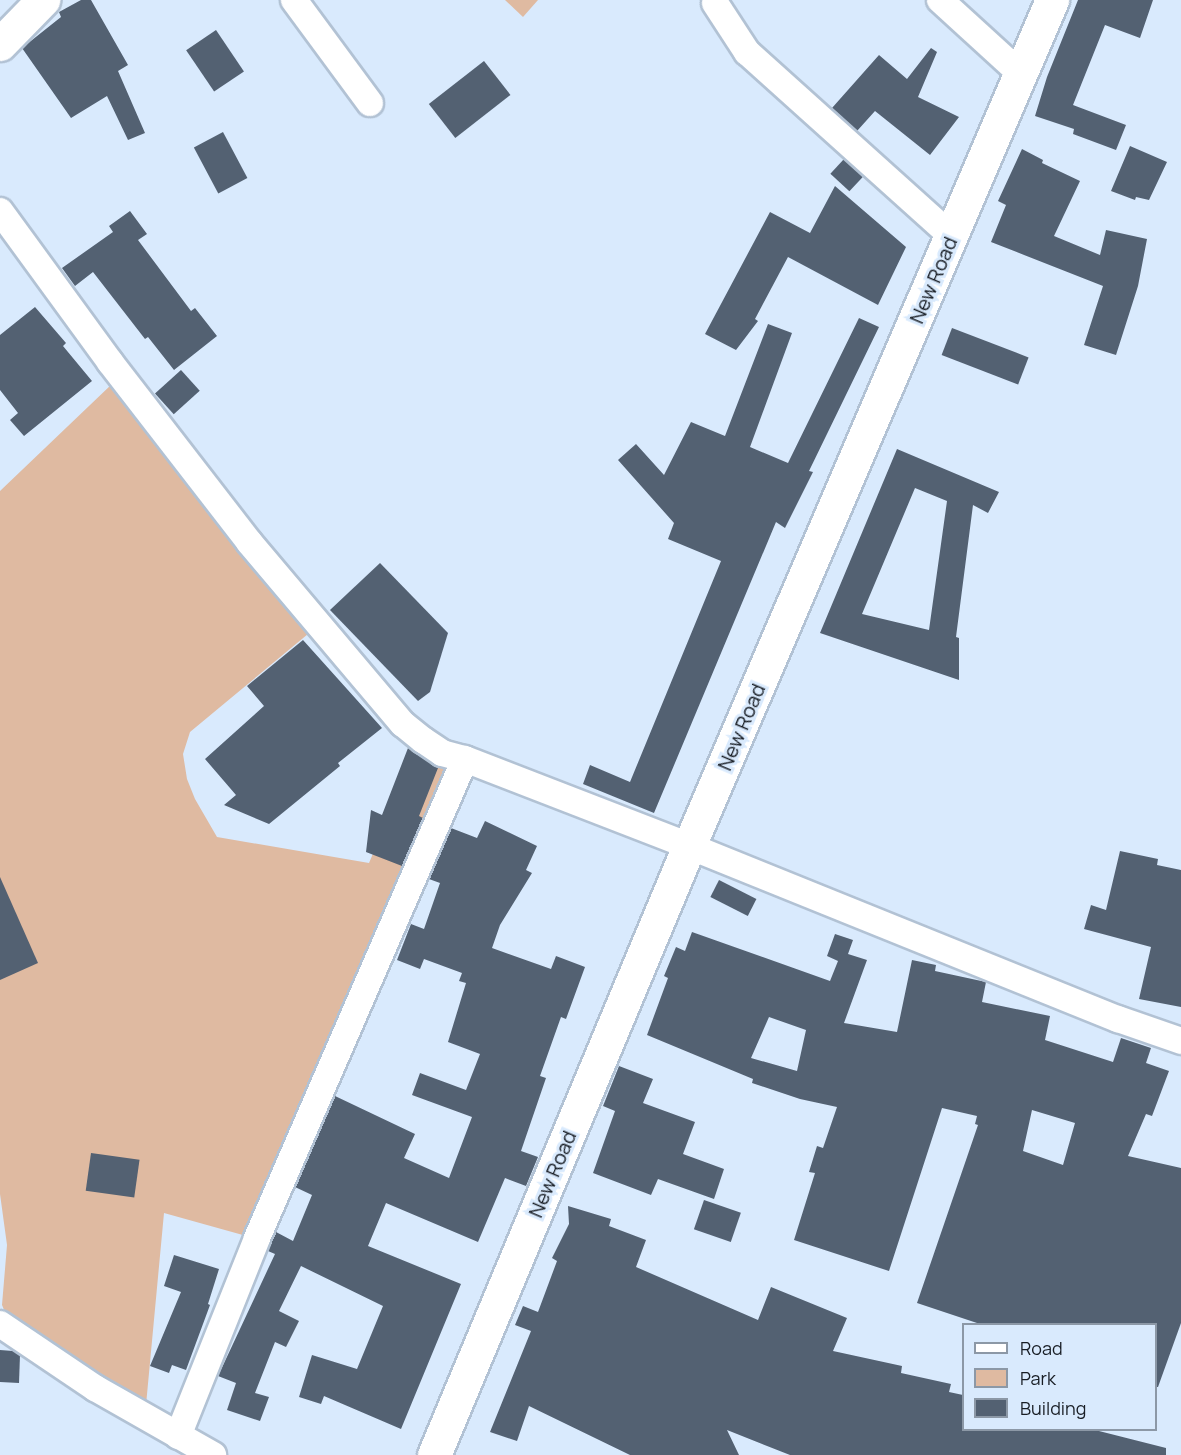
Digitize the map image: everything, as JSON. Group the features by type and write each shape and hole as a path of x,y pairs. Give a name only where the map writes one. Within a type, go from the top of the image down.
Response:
{"street":[{"path":"0,44 43,0"},
{"path":"294,0 312,21 370,104"},
{"path":"940,0 1021,74"},
{"name":"New Road","path":"434,1455 689,846 1052,0"},
{"path":"715,3 747,52 951,236"},
{"path":"0,211 110,362 249,542 380,697 404,724 423,740 442,753 465,759 689,846 1118,1019 1181,1041"},
{"path":"178,1436 257,1238 465,759"},
{"path":"0,1324 95,1388 213,1455"}],"green space":[{"path":"505,0 538,0 523,17"},
{"path":"112,384 314,629 190,732 183,754 187,779 195,799 217,837 369,863 418,748 447,765 450,772 250,1237 164,1213 146,1405 8,1319 2,1305 7,1245 0,1194 0,491"}],"building":[{"path":"81,0 91,0 128,65 118,71 145,133 128,140 107,96 71,118 22,48 61,17 59,12"},
{"path":"1078,0 1153,0 1140,38 1105,25 1073,105 1126,125 1116,150 1073,134 1074,129 1035,116 1047,77"},
{"path":"216,30 244,71 214,92 186,50"},
{"path":"931,48 937,52 918,97 959,117 930,155 875,111 857,131 832,108 879,55 907,79"},
{"path":"484,61 510,95 455,138 429,104"},
{"path":"223,132 247,178 218,193 194,147"},
{"path":"1130,146 1167,162 1149,200 1136,197 1135,200 1111,191"},
{"path":"1022,149 1043,160 1042,163 1080,181 1054,236 1100,255 1106,230 1147,239 1138,286 1116,355 1084,345 1103,286 991,242 1006,205 998,201"},
{"path":"844,159 863,177 849,191 830,174"},
{"path":"835,186 906,247 878,305 788,257 755,319 758,321 736,350 705,334 770,212 810,233"},
{"path":"130,211 147,234 138,240 191,311 195,308 217,336 174,370 148,337 145,339 93,272 75,286 62,268 113,232 109,226"},
{"path":"35,307 66,343 63,346 92,381 24,436 10,420 18,413 0,390 0,335"},
{"path":"859,318 879,327 809,471 813,472 785,528 776,522 654,813 583,784 590,765 630,782 721,561 668,539 674,523 618,460 636,444 664,475 691,422 725,436 768,324 792,333 750,447 788,463"},
{"path":"952,328 1029,357 1018,384 942,355"},
{"path":"181,370 200,391 174,414 155,393"},
{"path":"897,449 999,492 988,513 973,505 956,637 959,638 959,680 820,633","holes":["915,488 947,501 929,630 862,614"]},
{"path":"380,563 448,633 430,692 418,701 330,610"},
{"path":"303,640 382,728 338,763 340,766 269,824 224,805 236,795 205,759 264,706 247,686"},
{"path":"408,748 438,768 419,816 423,818 402,866 366,852 371,810 382,815"},
{"path":"485,821 537,846 526,870 532,873 500,925 492,948 551,969 556,956 585,967 566,1019 561,1017 540,1076 546,1078 521,1151 538,1157 526,1186 505,1178 478,1242 386,1203 368,1246 461,1284 401,1429 324,1396 321,1404 299,1397 312,1355 357,1369 383,1306 301,1266 279,1311 299,1321 286,1347 275,1342 255,1393 269,1397 260,1421 227,1410 236,1383 218,1376 275,1254 268,1251 276,1232 293,1241 312,1195 295,1187 335,1096 415,1134 404,1158 449,1178 472,1117 412,1095 420,1073 466,1090 480,1054 448,1042 466,983 459,981 462,973 424,959 420,969 397,960 411,924 424,929 440,883 429,879 451,828 477,838"},
{"path":"1120,851 1158,859 1157,865 1181,870 1181,1007 1139,999 1151,947 1084,929 1091,905 1106,910"},
{"path":"0,877 38,963 0,980"},
{"path":"719,880 756,899 748,916 710,897"},
{"path":"692,932 830,981 838,961 827,956 835,934 853,940 848,954 867,960 844,1023 897,1032 912,960 936,965 935,971 986,982 982,1002 1050,1016 1045,1040 1113,1062 1121,1038 1151,1048 1146,1063 1169,1071 1152,1116 1146,1114 1128,1156 1181,1168 1181,1323 1158,1387 1157,1323 977,1323 917,1303 978,1125 975,1124 977,1116 942,1108 889,1271 794,1240 815,1173 809,1172 817,1146 823,1148 837,1107 800,1099 752,1083 753,1079 647,1035 668,978 664,976 676,947 685,951","holes":["769,1017 806,1030 797,1071 751,1058","1032,1110 1075,1123 1063,1165 1023,1151"]},
{"path":"619,1066 653,1079 643,1103 695,1122 683,1154 724,1169 714,1199 658,1179 651,1195 593,1173 615,1111 603,1106"},
{"path":"91,1153 140,1160 134,1197 86,1191"},
{"path":"704,1200 741,1213 731,1242 694,1229"},
{"path":"568,1206 611,1219 609,1226 646,1240 636,1267 758,1320 771,1287 847,1318 833,1351 902,1366 901,1373 951,1384 949,1392 962,1395 962,1431 1099,1431 1166,1448 1166,1455 790,1455 727,1430 739,1455 630,1455 529,1406 517,1441 490,1432 531,1331 515,1325 523,1306 538,1312 557,1261 552,1258 569,1224"},
{"path":"174,1255 219,1269 208,1304 210,1305 186,1370 172,1365 169,1373 150,1366 181,1292 164,1286"},
{"path":"0,1350 13,1351 20,1355 19,1383 0,1382"}]}
